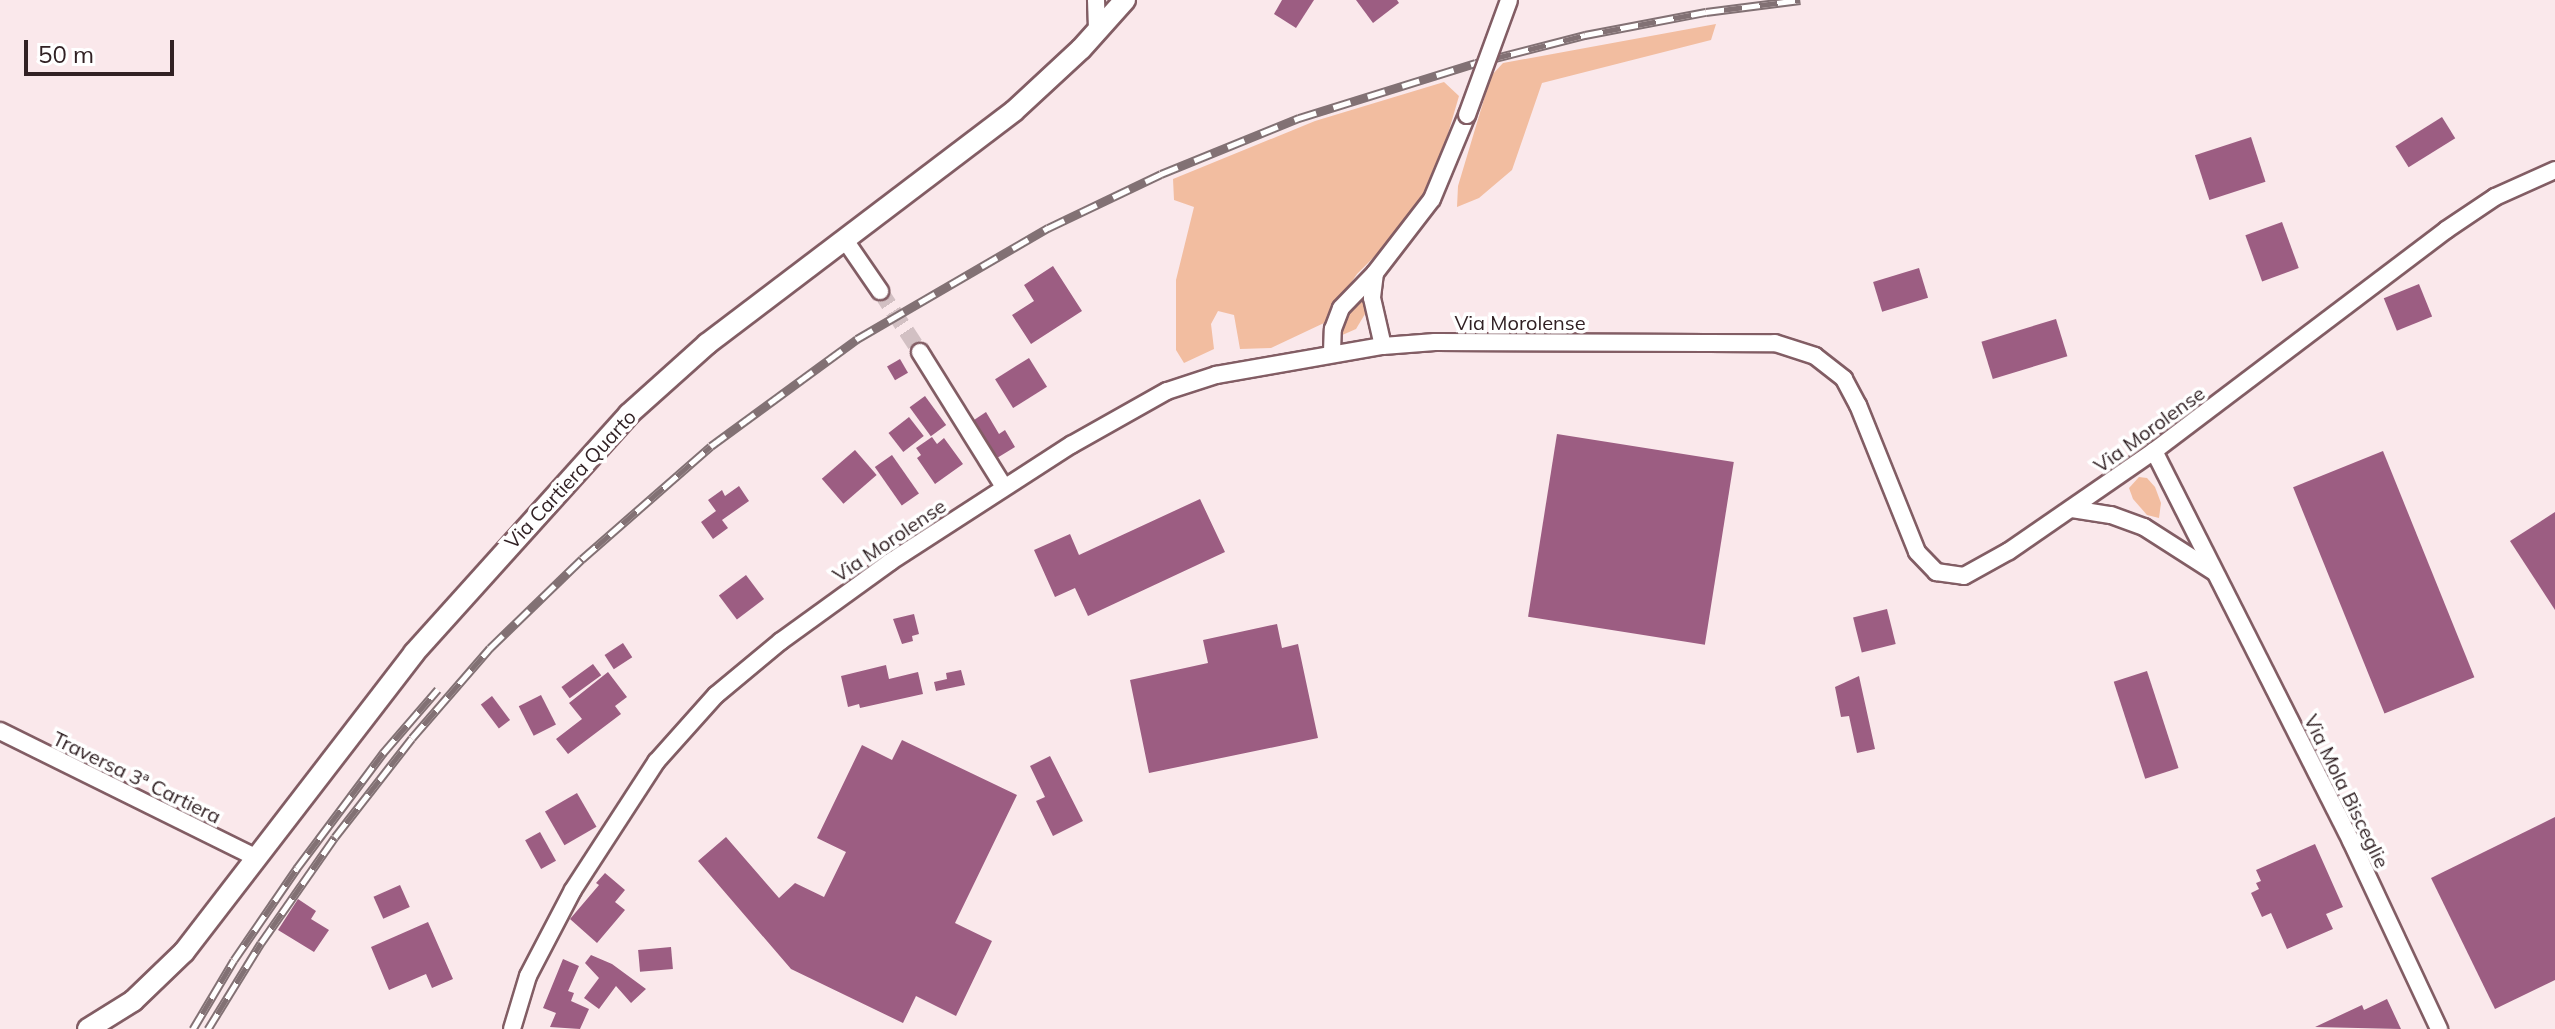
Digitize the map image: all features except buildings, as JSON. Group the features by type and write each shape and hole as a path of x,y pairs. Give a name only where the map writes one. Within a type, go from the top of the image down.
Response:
{"street":[{"path":"1096,0 1097,30"},
{"name":"Via Cartiera Quarto","path":"88,1029 133,1001 171,966 432,632 609,435 684,364 1014,111 1125,0"},
{"path":"1332,352 1338,314 1352,294 1375,273 1437,190 1509,0"},
{"name":"Via Morolense","path":"512,1029 528,976 557,917 627,804 691,720 793,631 1004,487 1102,426 1167,391 1216,375 1332,352 1435,342 1760,342 1805,352 1832,368 1848,385 1917,552 1929,567 1942,575 1964,576 1983,568 2154,451 2446,230 2495,197 2555,170"},
{"path":"845,240 880,291"},
{"path":"1375,273 1372,298 1383,346"},
{"path":"920,352 1004,487"},
{"name":"Via Mola Bisceglie","path":"2154,451 2351,841 2439,1029"},
{"path":"2072,509 2111,515 2144,527 2215,572"},
{"name":"Traversa 3ª Cartiera","path":"0,731 257,858"}],"shaded area":[{"path":"1716,24 1711,40 1542,83 1512,170 1479,198 1457,207 1458,186 1491,76 1503,63"},
{"path":"1444,82 1459,96 1436,175 1405,226 1357,274 1324,323 1271,348 1240,349 1234,315 1218,311 1211,324 1214,349 1184,363 1176,350 1176,280 1194,207 1174,200 1173,179 1315,121"},
{"path":"1363,286 1368,307 1365,314 1356,329 1340,336 1339,327"},
{"path":"2139,477 2147,478 2155,487 2161,503 2159,518 2147,515 2133,499 2129,488"}],"tunnel":[{"path":"880,291 920,352"}],"railway":[{"path":"208,1029 261,943 335,837 412,738 490,648 582,559 711,446 857,339 1048,228 1161,174 1299,118 1476,63 1585,35 1706,12 1800,0"},
{"path":"193,1029 234,960 297,868 383,753 438,689"}]}
